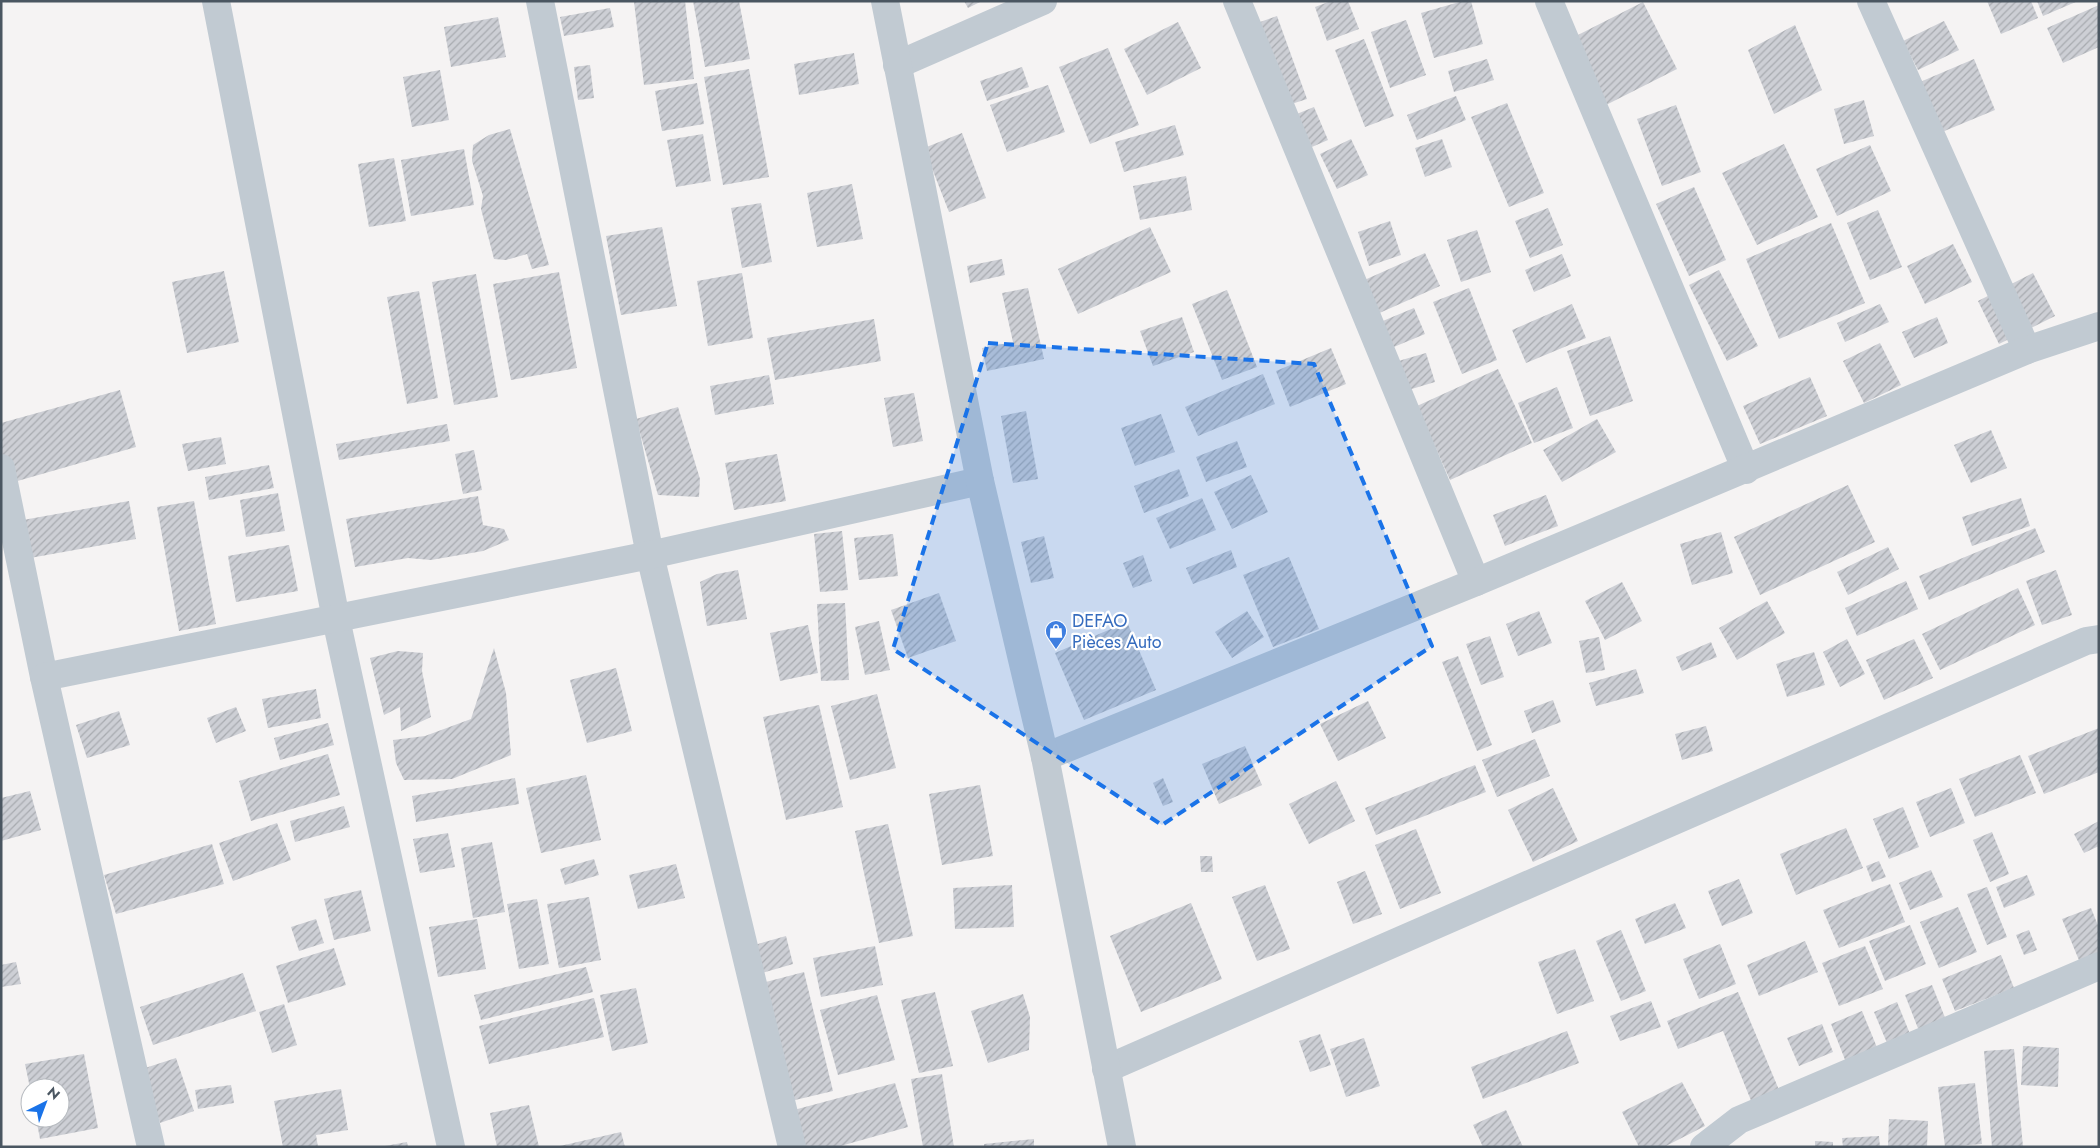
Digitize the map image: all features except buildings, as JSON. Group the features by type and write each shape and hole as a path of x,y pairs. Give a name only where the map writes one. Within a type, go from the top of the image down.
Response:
{"street":[{"path":"216,1 336,619 451,1147"},
{"path":"540,1 650,556 792,1147"},
{"path":"885,1 980,481 1045,757 1122,1147"},
{"path":"897,65 1043,1"},
{"path":"1238,1 1476,582"},
{"path":"1549,1 1746,470"},
{"path":"1871,1 2027,350"},
{"path":"1045,757 1476,582 1746,470 2027,350 2099,326"},
{"path":"1,468 44,677 151,1147"},
{"path":"44,677 650,556 980,481"},
{"path":"1106,1069 2095,634"},
{"path":"1704,1147 1739,1120 2099,966"},
{"path":"1739,1120 1741,1147"}],"highlighted area":[{"path":"988,343 1314,364 1432,646 1162,825 893,649"}],"place":[{"name":"DEFAO Pièces Auto","path":"1056,650"}]}
